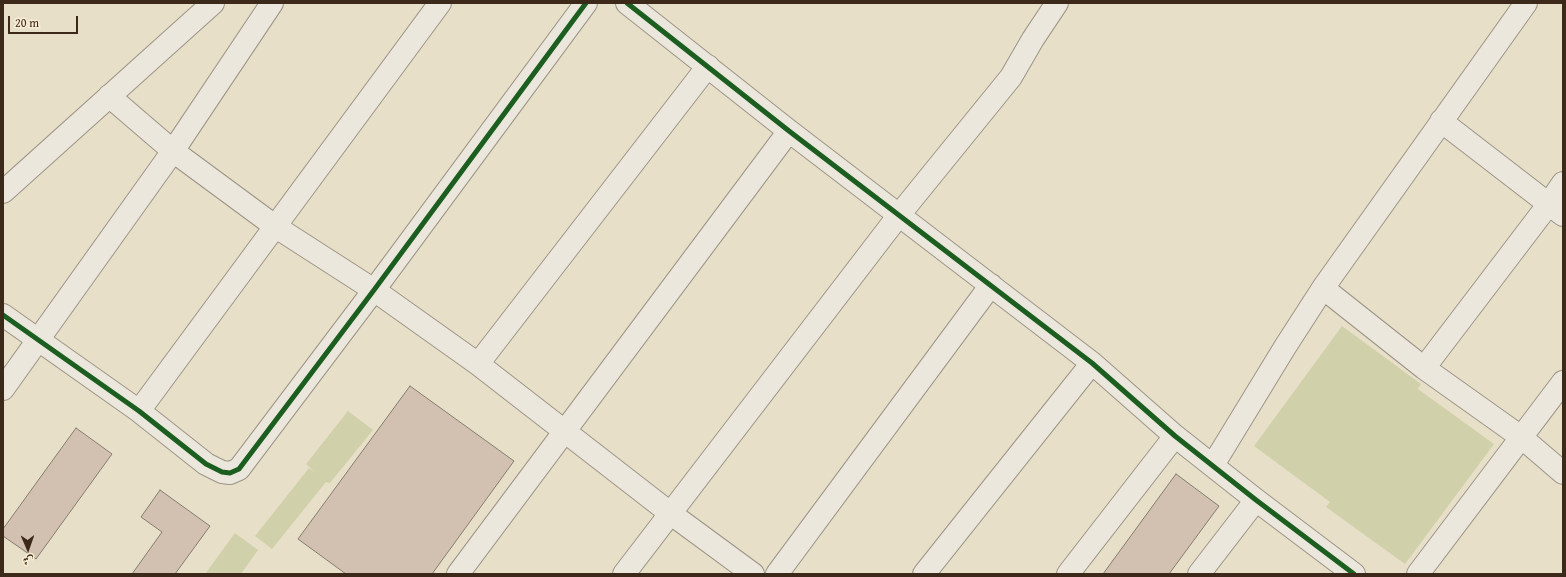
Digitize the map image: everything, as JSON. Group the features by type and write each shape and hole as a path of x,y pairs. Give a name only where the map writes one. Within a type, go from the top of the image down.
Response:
{"street":[{"path":"3,192 213,3"},
{"path":"3,389 39,341 173,151 272,3"},
{"path":"139,411 440,3"},
{"path":"3,315 139,411 206,464 222,472 230,473 239,469 374,290 586,3"},
{"path":"627,3 789,131 1092,363 1175,436 1213,465 1340,570"},
{"path":"624,574 899,215 1011,77 1033,39 1057,3"},
{"path":"1213,465 1285,346 1323,288 1526,3"},
{"path":"478,364 708,66"},
{"path":"109,96 173,151 276,227 374,290 478,364 670,513 753,574"},
{"path":"1441,121 1556,210"},
{"path":"458,574 789,131"},
{"path":"1424,368 1556,210 1563,182"},
{"path":"777,574 991,285"},
{"path":"1323,288 1424,368 1521,437 1563,473"},
{"path":"924,574 1092,363"},
{"path":"1418,574 1563,382"},
{"path":"1068,574 1175,436"},
{"path":"1199,574 1256,500"}],"green space":[{"path":"1342,326 1421,384 1418,389 1494,444 1405,564 1326,507 1330,502 1254,446"},
{"path":"348,411 373,430 330,483 326,482 272,549 255,536 309,468 316,473 306,464"},
{"path":"235,533 258,550 241,574 205,574"}],"building":[{"path":"410,386 514,461 432,574 346,574 298,539"},
{"path":"76,428 112,454 36,559 3,536 3,529"},
{"path":"1176,474 1219,506 1169,574 1103,574"},
{"path":"160,490 210,526 175,574 132,574 162,532 141,517"}],"cycle path":[{"path":"3,315 139,411 206,464 222,472 230,473 239,469 374,290 586,3"},
{"path":"627,3 789,131 1092,363 1175,436 1256,500 1354,574"}]}
